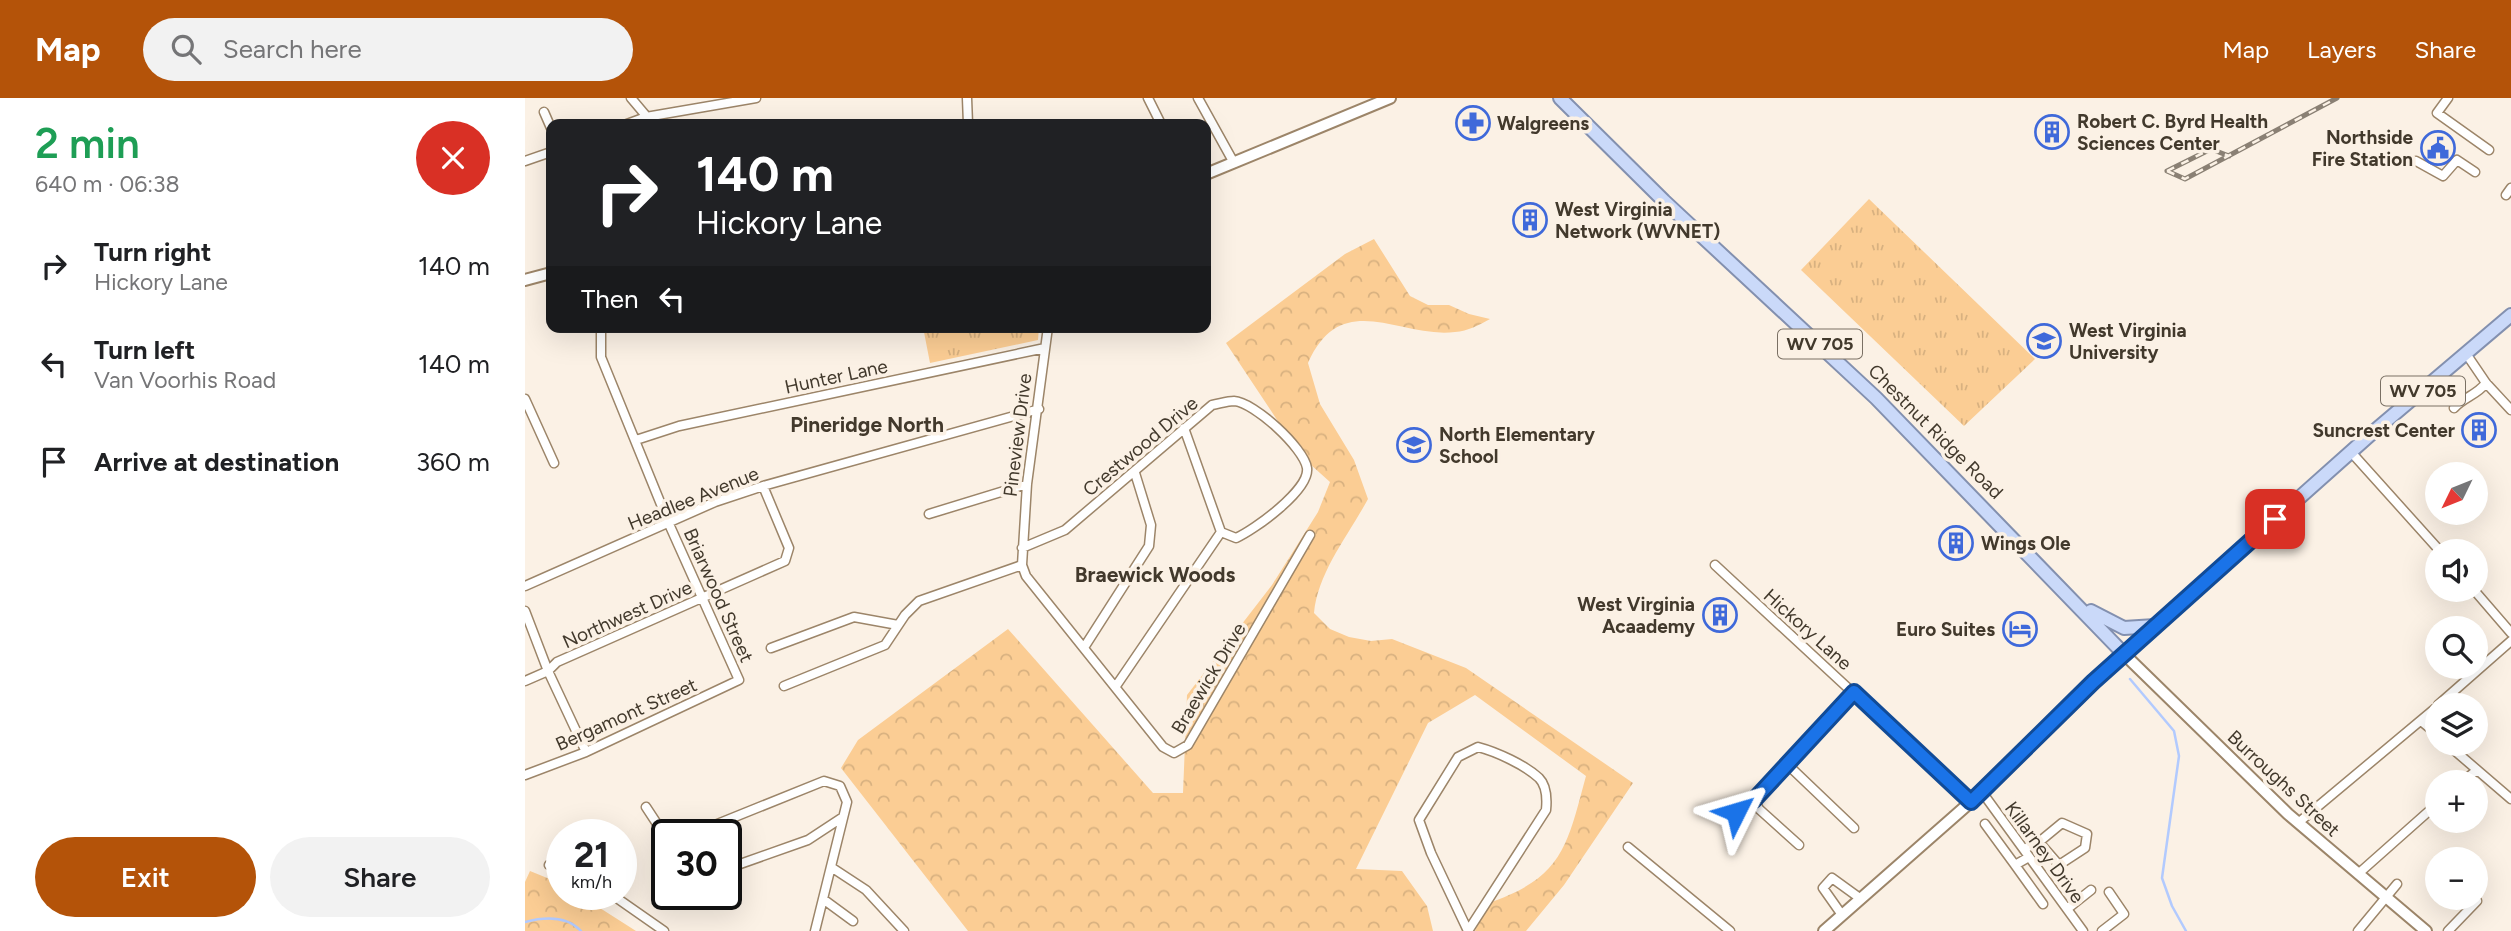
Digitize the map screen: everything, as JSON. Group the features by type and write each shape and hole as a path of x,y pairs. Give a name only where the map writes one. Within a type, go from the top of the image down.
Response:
{"main road":[{"name":"Chestnut Ridge Road","path":"1560,98 1664,201 1858,380 2125,654"},
{"name":"WV 705","path":"2125,654 2351,452 2511,315"},
{"path":"2078,603 2114,625 2124,628 2156,626"}],"street":[{"path":"631,98 646,117"},
{"path":"641,119 718,101 756,98"},
{"path":"968,98 968,119"},
{"path":"1148,98 1158,119"},
{"path":"1198,98 1210,119"},
{"path":"1211,172 1390,98"},
{"path":"2448,98 2437,113 2490,150"},
{"path":"544,111 547,119"},
{"path":"1211,121 1234,163"},
{"path":"525,161 546,154"},
{"path":"2416,161 2443,176 2457,160 2475,172"},
{"path":"525,280 546,274"},
{"name":"Briarwood Street","path":"601,333 601,357 669,524 739,680"},
{"name":"Pineview Drive","path":"1022,548 1027,484 1047,333"},
{"name":"Hunter Lane","path":"636,440 679,426 1045,348"},
{"path":"2467,355 2486,383 2511,410"},
{"path":"2454,408 2462,400 2478,393 2486,383"},
{"path":"525,398 554,463"},
{"name":"Crestwood Drive","path":"1022,548 1065,530 1212,405 1234,401 1254,407 1299,451 1307,469 1304,484 1254,530 1236,538 1221,532"},
{"name":"Headlee Avenue","path":"525,586 763,485 1039,409"},
{"path":"1116,686 1221,532 1184,428"},
{"path":"2351,452 2429,539"},
{"path":"1085,646 1149,546 1151,525 1135,473"},
{"path":"929,514 1027,484"},
{"name":"Northwest Drive","path":"525,681 548,671 557,662 785,561 789,548 763,485"},
{"name":"Braewick Drive","path":"1022,565 1027,576 1163,747 1174,752 1188,745 1310,536"},
{"path":"784,686 885,645 919,601 1022,565 1022,548"},
{"name":"Hickory Lane","path":"1715,565 1971,802"},
{"path":"2484,602 2511,634"},
{"path":"525,611 548,671 586,752"},
{"path":"771,648 854,617 898,625"},
{"path":"2453,693 2511,641"},
{"path":"1824,931 1982,792 2125,654"},
{"name":"Burroughs Street","path":"2125,654 2298,823 2426,931"},
{"name":"Bergamont Street","path":"525,775 586,752 739,680"},
{"path":"1736,812 1754,800 1854,692"},
{"path":"2298,823 2425,717"},
{"path":"2421,721 2425,725"},
{"path":"1478,747 1540,779 1547,795 1546,810 1468,931 1431,853 1419,820 1458,757 1478,747"},
{"path":"2461,756 2477,770"},
{"path":"1787,764 1854,828"},
{"path":"2488,779 2511,799"},
{"path":"730,819 824,781 840,786 847,802 815,931"},
{"name":"Killarney Drive","path":"1982,792 2083,931"},
{"path":"1754,800 1759,809 1799,845"},
{"path":"646,807 654,819"},
{"path":"2358,874 2425,815"},
{"path":"742,863 808,840 843,817"},
{"path":"2015,865 2039,842 2062,823 2087,834 2085,848 2059,865 2039,842"},
{"path":"1985,824 2043,904"},
{"path":"1628,847 1730,931"},
{"path":"831,867 866,890 904,931"},
{"path":"1842,915 1823,888 1832,878 1861,899"},
{"path":"2358,931 2397,884"},
{"path":"2067,909 2091,890"},
{"path":"2102,931 2124,914 2109,892"},
{"path":"823,899 853,921"},
{"path":"634,910 664,931"},
{"path":"2448,931 2468,910"}],"green space":[{"path":"1869,199 2035,359 1964,426 1801,270"},
{"path":"1374,239 1410,296 1428,305 1449,305 1490,319 1455,332 1355,322 1338,327 1322,340 1308,363 1320,404 1354,460 1368,499 1321,583 1314,613 1330,629 1349,637 1371,641 1392,639 1466,668 1633,783 1564,885 1526,931 1475,931 1488,903 1532,882 1547,870 1558,856 1573,822 1586,776 1475,695 1428,723 1356,869 1402,871 1427,906 1433,931 968,931 841,768 858,740 1008,629 1153,793 1183,793 1187,695 1272,585 1318,512 1330,482 1301,456 1226,343 1345,254"},
{"path":"924,333 1039,333 1038,340 930,363"},
{"path":"530,871 546,878 546,910 603,910 636,931 525,931 525,882"}],"waterway":[{"path":"2130,679 2174,731 2179,756 2162,878 2172,906 2186,931"},
{"path":"525,922 540,919 562,920 581,931"}],"railway":[{"path":"2167,171 2185,179 2337,98"},
{"path":"2167,171 2211,149 2229,156"}],"place":[{"name":"Walgreens","path":"1473,123"},
{"name":"Robert C. Byrd Health Sciences Center","path":"2052,132"},
{"name":"Northside Fire Station","path":"2438,148"},
{"name":"West Virginia Network (WVNET)","path":"1530,220"},
{"name":"West Virginia University","path":"2044,341"},
{"name":"Suncrest Center","path":"2479,430"},
{"name":"North Elementary School","path":"1414,445"},
{"name":"Wings Ole","path":"1956,543"},
{"name":"West Virginia Acaademy","path":"1720,615"},
{"name":"Euro Suites","path":"2020,629"}],"district":[{"name":"Pineridge North","path":"867,425"},
{"name":"Braewick Woods","path":"1155,575"}],"route":[{"path":"1736,812 1754,800 1854,692 1971,802 2093,682 2275,519"}]}
